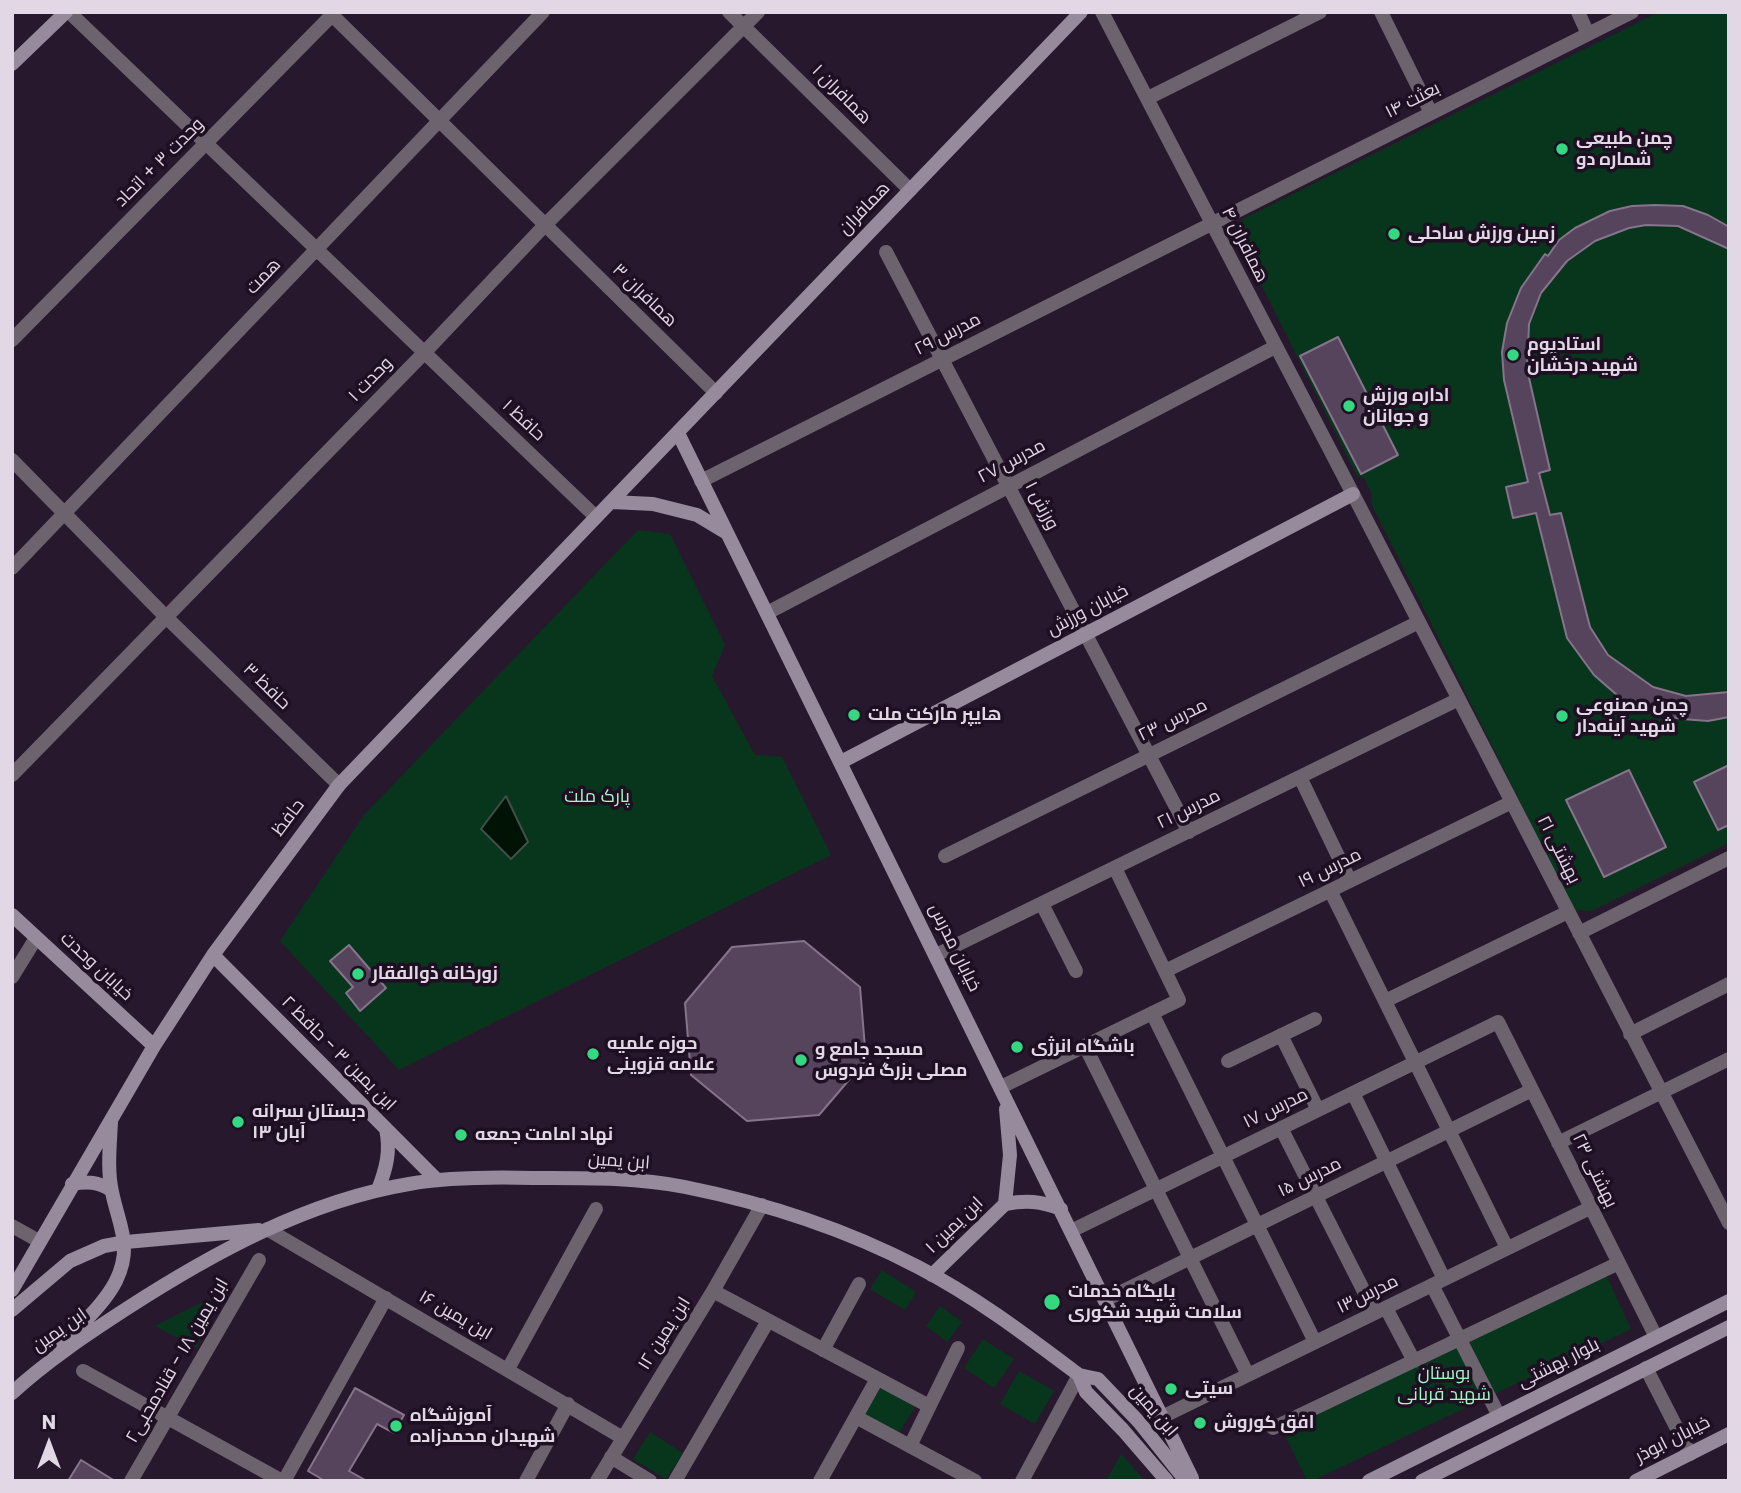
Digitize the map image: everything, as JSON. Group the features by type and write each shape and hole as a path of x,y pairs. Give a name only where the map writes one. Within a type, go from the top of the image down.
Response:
{"main road":[{"path":"12,64 67,12"},
{"name":"همافران","path":"678,433 1081,12"},
{"name":"حافظ","path":"12,1290 154,1046 213,955 339,785 678,433"},
{"name":"خیابان مدرس","path":"678,433 1193,1481"},
{"name":"خیابان ورزش","path":"841,762 1353,494"},
{"path":"612,502 653,504 697,515 727,533"},
{"name":"خیابان وحدت","path":"12,915 154,1046"},
{"name":"ابن یمین ۳ - حافظ ۲","path":"213,955 437,1180"},
{"path":"1001,1087 1010,1136 1010,1173 1005,1204 1019,1201 1044,1202 1061,1209"},
{"path":"40,1368 105,1297 116,1280 123,1261 126,1242 111,1190 111,1119"},
{"path":"378,1191 388,1160 386,1129"},
{"name":"ابن یمین","path":"12,1393 40,1368 152,1292 267,1229 332,1203 437,1180 503,1177 599,1178 682,1186 762,1205 848,1235 932,1275 974,1299 1079,1375 1098,1379 1139,1422 1186,1481"},
{"path":"72,1184 89,1181 111,1190"},
{"name":"ابن یمین ۱","path":"932,1275 1005,1204"},
{"path":"12,1310 70,1261 104,1246 267,1229"},
{"name":"بلوار بهشتی","path":"1369,1481 1729,1301"},
{"path":"1422,1481 1729,1327"},
{"path":"1079,1375 1086,1392 1167,1481"},
{"name":"خیابان ابوذر","path":"1636,1481 1729,1434"}],"street":[{"name":"حافظ ۱","path":"67,12 596,517"},
{"name":"همت","path":"12,568 544,12"},
{"name":"همافران ۱","path":"729,12 910,190"},
{"name":"وحدت ۱","path":"12,775 423,354 544,226 758,12"},
{"name":"همافران ۴","path":"1102,12 1353,494"},
{"path":"1148,98 1321,12"},
{"path":"1381,12 1431,113"},
{"path":"1578,12 1588,34"},
{"name":"بعثت ۱۴","path":"1212,224 1632,12"},
{"name":"وحدت ۳ + اتحاد","path":"12,340 332,13"},
{"name":"همافران ۳","path":"332,13 544,226 716,393"},
{"name":"مدرس ۲۹","path":"701,481 1212,224"},
{"name":"ورزش ۱","path":"886,252 1189,832"},
{"name":"مدرس ۲۷","path":"767,613 1275,346"},
{"name":"حافظ ۳","path":"12,460 166,617 339,785"},
{"name":"بهشتی ۲۱","path":"1353,494 1729,1223"},
{"name":"مدرس ۲۳","path":"944,856 1419,622"},
{"name":"مدرس ۲۱","path":"936,955 1459,699"},
{"path":"1300,777 1350,881"},
{"name":"مدرس ۱۹","path":"1165,971 1511,802"},
{"path":"1579,933 1729,858"},
{"path":"1001,1087 1180,1000 1115,868"},
{"path":"1330,890 1507,1248"},
{"path":"1042,904 1076,971"},
{"path":"1385,1001 1567,912"},
{"path":"12,977 36,938"},
{"path":"1630,1034 1729,984"},
{"path":"1152,1013 1315,1342"},
{"path":"1228,1061 1315,1019"},
{"name":"مدرس ۱۷","path":"1071,1231 1498,1022"},
{"name":"بهشتی ۲۳","path":"1498,1022 1656,1337"},
{"path":"1281,1035 1318,1110"},
{"path":"1085,1046 1248,1375"},
{"path":"1558,1143 1729,1059"},
{"name":"مدرس ۱۵","path":"1105,1300 1532,1090"},
{"path":"1353,1093 1438,1282 1459,1339 1499,1416"},
{"path":"1281,1128 1381,1310 1414,1361"},
{"name":"ابن یمین ۱۲","path":"597,1481 762,1205"},
{"name":"مدرس۱۳","path":"1162,1417 1590,1208"},
{"path":"508,1369 596,1209"},
{"path":"12,1226 39,1241"},
{"name":"ابن یمین ۱۶","path":"267,1229 623,1438"},
{"name":"ابن یمین ۱۸ - قنادمحبی۲","path":"131,1481 259,1259"},
{"path":"1273,1428 1619,1263"},
{"path":"823,1350 859,1284"},
{"path":"713,1291 929,1406"},
{"path":"83,1371 283,1481 386,1298"},
{"path":"675,1481 768,1321"},
{"path":"911,1444 958,1348"},
{"path":"1646,1368 1690,1454"},
{"path":"1022,1481 1079,1375"},
{"path":"826,1479 877,1379"},
{"path":"526,1481 568,1404"},
{"path":"856,1417 911,1444 975,1481"},
{"path":"611,1457 650,1481"}],"green space":[{"name":"استادیوم شهید درخشان","path":"1659,12 1729,12 1729,843 1592,911 1574,910 1371,503 1372,495 1364,478 1357,476 1236,234 1241,220"},
{"name":"پارک ملت","path":"638,530 670,534 725,645 712,676 755,755 782,757 831,855 399,1070 280,941 364,815"},
{"path":"882,1270 916,1292 905,1310 870,1289"},
{"name":"بوستان شهید قربانی","path":"1606,1275 1631,1329 1312,1481 1307,1481 1282,1429"},
{"path":"220,1293 197,1348 155,1326"},
{"path":"940,1306 962,1322 947,1342 926,1326"},
{"path":"983,1339 1014,1359 994,1388 964,1368"},
{"path":"1019,1371 1054,1391 1035,1424 1000,1404"},
{"path":"881,1387 915,1407 898,1434 864,1414"},
{"path":"650,1432 683,1453 666,1479 633,1459"},
{"path":"1121,1454 1145,1481 1106,1481"}],"shaded area":[{"path":"506,796 528,842 511,859 481,829"}],"building":[{"path":"1655,205 1683,206 1724,224 1729,227 1729,249 1678,226 1646,225 1629,228 1595,241 1567,261 1541,293 1529,324 1527,369 1550,470 1539,473 1550,515 1561,513 1590,627 1608,655 1653,687 1686,696 1729,692 1729,717 1708,721 1682,719 1633,709 1594,675 1567,638 1536,513 1513,518 1506,487 1528,482 1504,380 1502,352 1507,323 1521,288 1545,254 1548,256 1559,240 1575,228 1610,211"},
{"name":"اداره ورزش و جوانان","path":"1338,337 1398,455 1361,474 1300,356"},
{"path":"1729,765 1729,825 1718,830 1694,782"},
{"path":"1629,770 1666,847 1604,877 1566,800"},
{"path":"804,941 860,987 866,1060 819,1115 747,1121 691,1075 685,1003 732,947"},
{"name":"زورخانه ذوالفقار","path":"349,945 386,988 360,1011 346,993 353,987 330,961"},
{"path":"355,1388 404,1415 394,1433 377,1424 349,1471 367,1481 325,1481 308,1471"},
{"path":"81,1460 115,1481 68,1481"}],"place":[{"name":"چمن طبیعی شماره دو","path":"1562,149"},
{"name":"زمین ورزش ساحلی","path":"1394,234"},
{"name":"استادیوم شهید درخشان","path":"1513,355"},
{"name":"اداره ورزش و جوانان","path":"1349,406"},
{"name":"هایپر مارکت ملت","path":"854,715"},
{"name":"چمن مصنوعی شهید آینه‌دار","path":"1562,716"},
{"name":"زورخانه ذوالفقار","path":"358,974"},
{"name":"باشگاه انرژی","path":"1017,1047"},
{"name":"حوزه علمیه علامه قزوینی","path":"593,1054"},
{"name":"مسجد جامع و مصلی بزرگ فردوس","path":"801,1060"},
{"name":"دبستان پسرانه ۱۳ آبان","path":"238,1122"},
{"name":"نهاد امامت جمعه","path":"461,1135"},
{"name":"پایگاه خدمات سلامت شهید شکوری","path":"1052,1302"},
{"name":"سیتی","path":"1171,1389"},
{"name":"افق کوروش","path":"1200,1423"},
{"name":"آموزشگاه شهیدان محمدزاده","path":"396,1426"}]}
